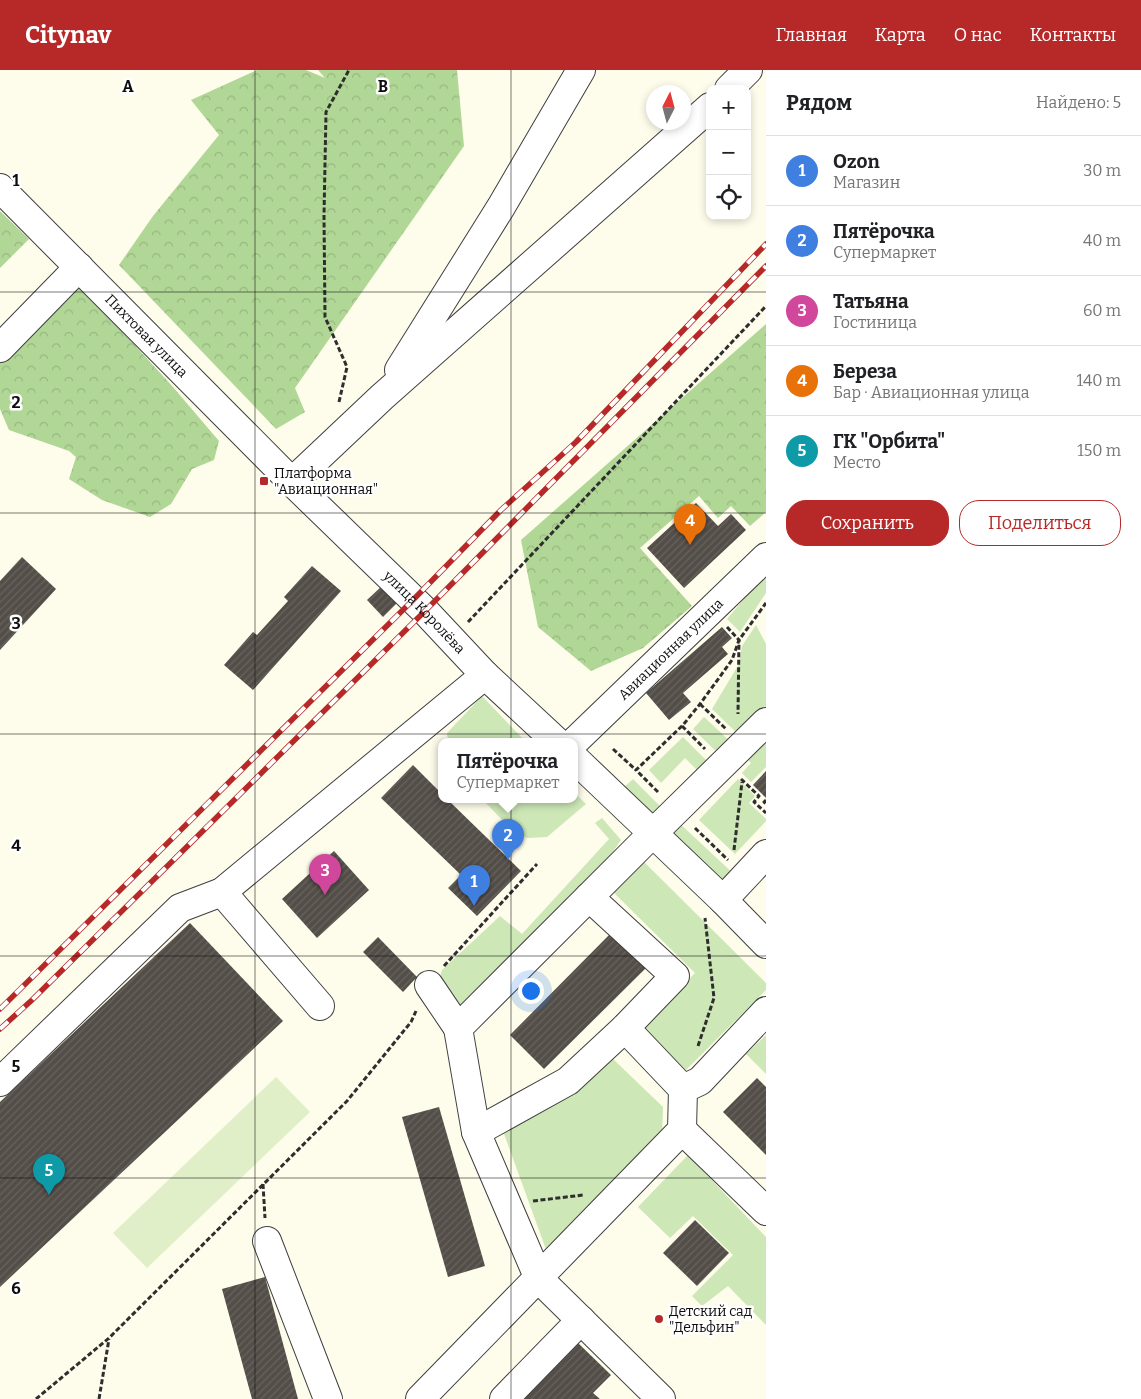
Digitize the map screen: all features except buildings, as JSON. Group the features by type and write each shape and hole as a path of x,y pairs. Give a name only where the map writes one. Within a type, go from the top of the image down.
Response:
{"street":[{"path":"382,397 501,207 581,70"},
{"path":"733,85 748,70"},
{"path":"292,482 382,397 706,110"},
{"name":"Пихтовая улица","path":"0,188 292,482"},
{"path":"0,348 79,267"},
{"name":"улица Королёва","path":"292,482 425,611 485,675 553,738"},
{"name":"Авиационная улица","path":"578,738 766,557"},
{"path":"0,1082 180,908 222,892 485,675"},
{"path":"458,1028 676,810 733,763 766,722"},
{"path":"578,762 652,834 713,907 766,944"},
{"path":"713,907 739,870 766,854"},
{"path":"222,892 320,1006"},
{"path":"476,1132 568,1081 625,1028 675,976 589,897"},
{"path":"429,985 458,1028 476,1132 539,1279 661,1399"},
{"path":"683,1089 700,1082 766,1011"},
{"path":"420,1399 539,1279 682,1130 683,1089 625,1028"},
{"path":"682,1130 766,1211"},
{"path":"267,1241 328,1399"},
{"path":"504,1399 581,1320"}],"path":[{"path":"339,402 347,367 326,317 324,216 326,112 349,70"},
{"path":"467,623 766,306"},
{"path":"636,770 682,726 700,704 732,660 739,640 766,603"},
{"path":"739,640 733,763 739,870"},
{"path":"700,704 733,763 759,796 754,802 766,814"},
{"path":"682,726 733,763"},
{"path":"614,749 739,870"},
{"path":"766,800 764,802 766,804"},
{"path":"36,1399 109,1338 348,1101 411,1022 435,976 537,864"},
{"path":"696,1051 714,998 713,907"},
{"path":"263,1184 267,1241"},
{"path":"507,1204 585,1195"},
{"path":"99,1399 109,1338"}],"green space":[{"path":"257,70 306,70 325,78 318,70 457,70 464,146 295,388 305,412 276,429 119,265 153,216 219,135 191,100"},
{"path":"0,211 29,239 0,268"},
{"path":"76,281 173,387 219,441 214,460 192,469 171,504 150,517 102,500 69,479 76,457 69,451 9,430 0,409 0,354"},
{"path":"766,324 766,512 750,526 731,506 718,518 699,496 640,548 692,606 643,648 591,671 538,627 521,540"},
{"path":"766,573 766,593 740,632 727,619"},
{"path":"756,625 766,644 766,711 740,736 712,709 739,664 742,646"},
{"path":"482,696 522,738 448,738 447,733"},
{"path":"704,717 733,744 721,756 693,729"},
{"path":"766,731 766,767 751,782 742,773 751,763 743,755"},
{"path":"683,737 712,766 702,775 685,758 661,783 649,770"},
{"path":"633,779 666,812 647,816 621,790"},
{"path":"738,779 755,796 749,803 766,821 735,854 699,820"},
{"path":"578,796 586,804 547,837 527,838 509,827 486,803 578,803"},
{"path":"602,818 621,840 596,876 459,1021 437,990 442,970 500,916 522,934 609,839 595,823"},
{"path":"677,821 737,877 717,883 670,837"},
{"path":"638,856 766,983 766,990 686,1070 639,1029 695,973 607,886"},
{"path":"766,1035 766,1074 746,1054"},
{"path":"611,1057 663,1107 662,1140 552,1266 503,1131"},
{"path":"276,1077 310,1112 147,1268 113,1233"},
{"path":"688,1155 766,1237 766,1325 728,1286 702,1306 692,1296 733,1255 693,1216 670,1238 638,1207"}],"railway":[{"path":"0,1009 412,601 501,510 576,442 766,244"},
{"path":"0,1029 32,1000 425,611 766,266"}],"place":[{"name":"Платформа \"Авиационная\"","path":"264,481"},
{"name":"Береза","path":"690,545"},
{"name":"Пятёрочка","path":"508,860"},
{"name":"Татьяна","path":"325,895"},
{"name":"Ozon","path":"474,906"},
{"name":"ГК \"Орбита\"","path":"49,1195"},
{"name":"Детский сад \"Дельфин\"","path":"659,1319"}]}
